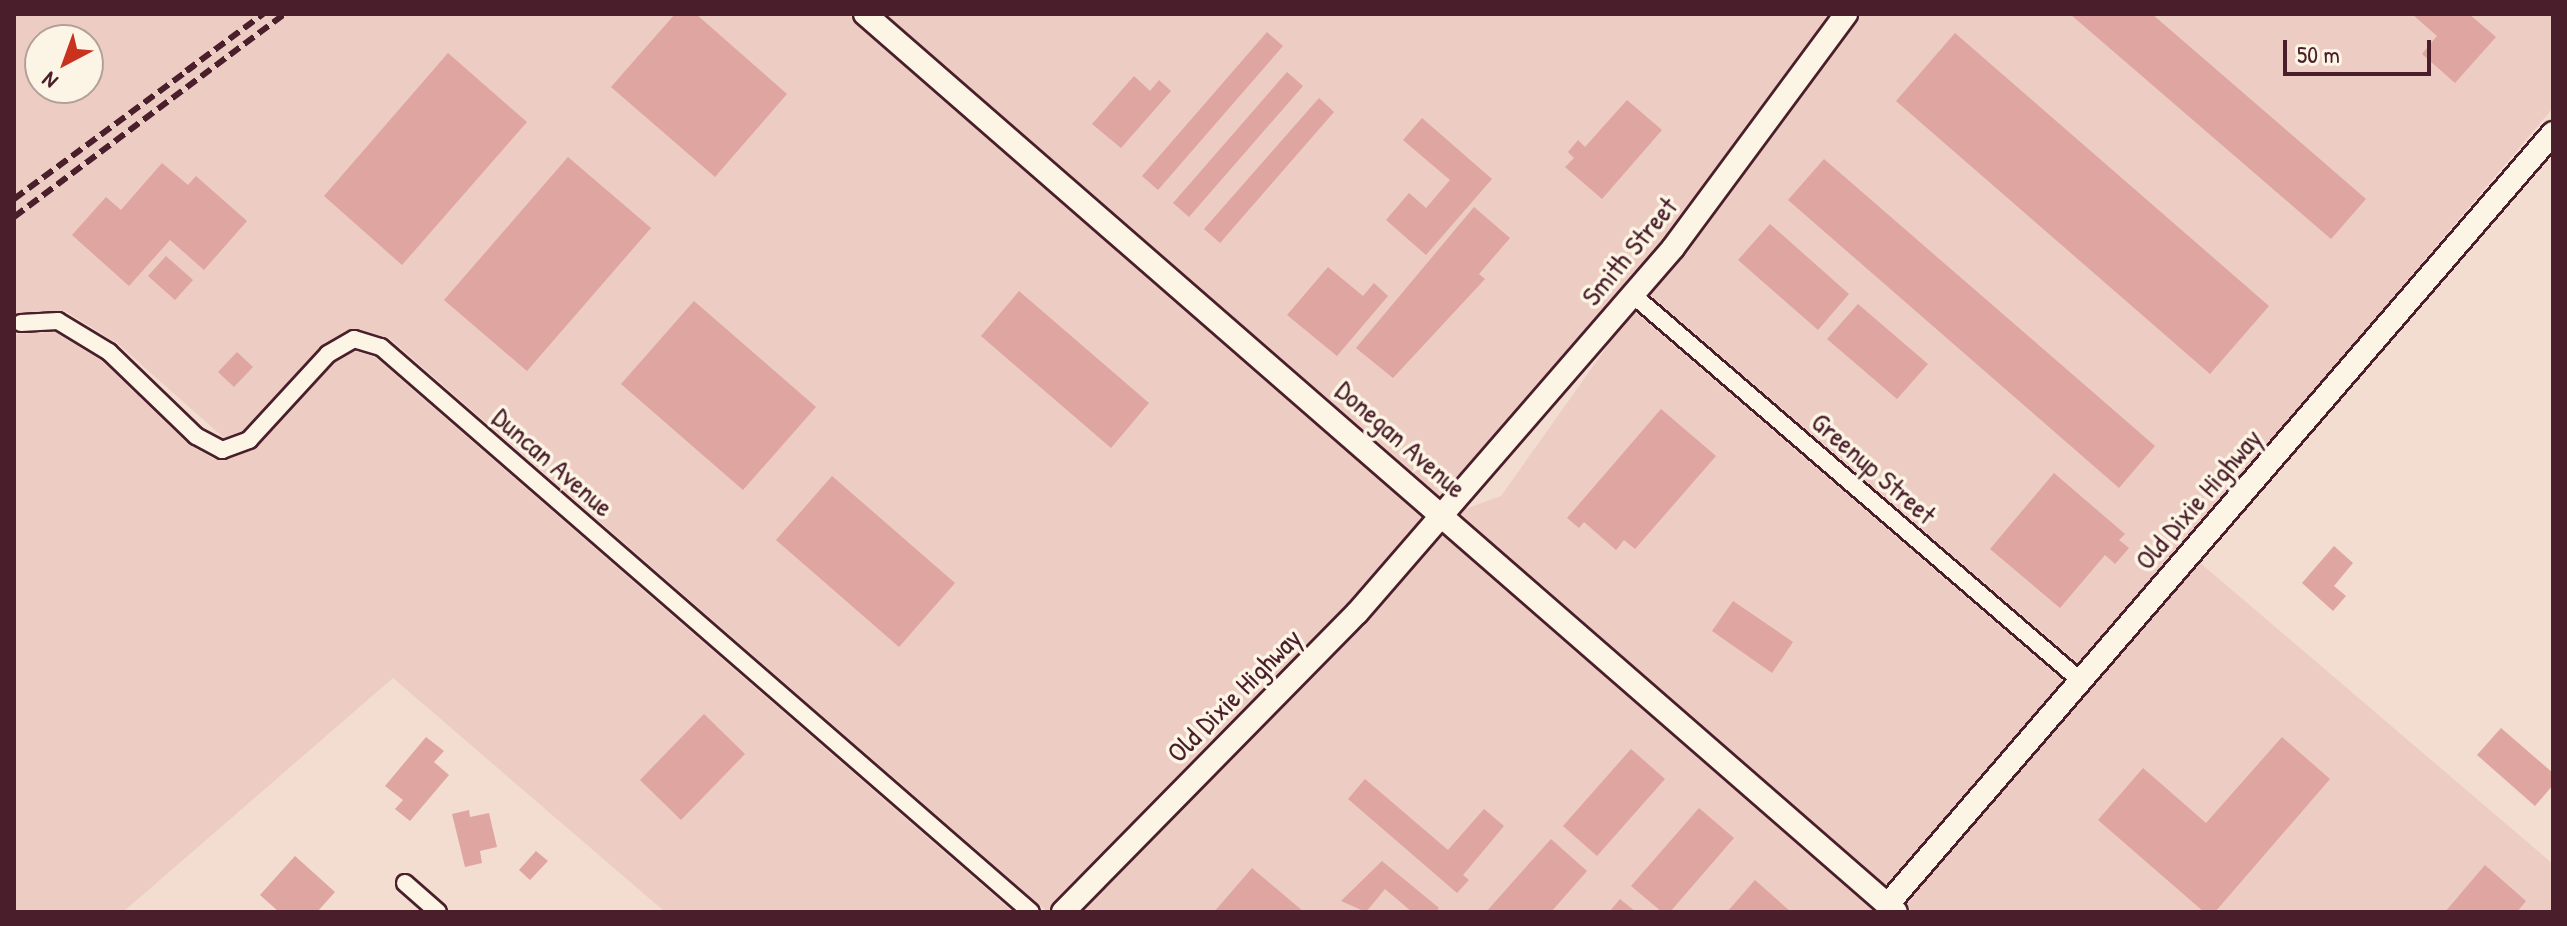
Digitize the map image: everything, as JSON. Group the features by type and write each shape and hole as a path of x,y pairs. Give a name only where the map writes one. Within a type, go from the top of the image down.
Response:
{"street":[{"name":"Donegan Avenue","path":"865,14 1892,908"},
{"name":"Smith Street","path":"1442,514 1633,295 1846,14"},
{"name":"Old Dixie Highway","path":"1892,908 2081,681 2553,133"},
{"name":"Greenup Street","path":"1633,295 2081,681"},
{"name":"Duncan Avenue","path":"21,323 58,321 109,352 196,436 222,450 249,440 328,354 354,339 381,347 1031,912"},
{"name":"Old Dixie Highway","path":"1063,912 1357,613 1442,514"},
{"path":"405,883 438,912"}],"shaded area":[{"path":"14,14 848,14 1427,516 1349,606 1048,912 389,338 358,329 324,344 243,431 224,438 117,343 65,311 14,313"},
{"path":"883,14 1834,14 1665,242 1442,498"},
{"path":"1859,14 2553,14 2553,108 2081,666 1648,293"},
{"path":"1633,310 2066,683 1888,889 1541,584 1579,647 1879,912 1078,912 1442,529 1484,535 1457,512 1501,496"},
{"path":"55,332 102,361 188,444 216,460 256,447 334,362 355,351 375,357 1013,912 665,912 393,678 123,912 14,912 14,334"},
{"path":"2198,561 2553,864 2553,912 1913,912 1903,902"}],"building":[{"path":"675,14 696,14 787,94 715,177 611,87"},
{"path":"2070,14 2152,14 2366,199 2331,239"},
{"path":"2412,14 2469,14 2496,37 2455,83 2422,54 2437,36"},
{"path":"1267,32 1283,46 1158,190 1142,176"},
{"path":"1955,33 2269,306 2210,374 1896,101"},
{"path":"448,53 527,122 402,265 324,196"},
{"path":"1287,72 1303,86 1189,217 1173,203"},
{"path":"1134,76 1150,91 1159,80 1171,91 1121,148 1092,124"},
{"path":"1319,98 1334,112 1220,243 1204,229"},
{"path":"1627,100 1662,130 1602,199 1565,167 1574,158 1568,152 1578,140 1585,147"},
{"path":"1422,118 1492,179 1426,255 1386,220 1409,193 1426,208 1450,180 1403,140"},
{"path":"568,157 651,228 527,371 444,300"},
{"path":"1824,159 2155,446 2119,488 1788,200"},
{"path":"162,163 188,185 196,176 247,221 204,270 170,240 129,286 72,235 106,197 121,210"},
{"path":"1474,207 1510,238 1479,274 1485,279 1393,378 1356,348"},
{"path":"1770,224 1849,294 1818,330 1738,260"},
{"path":"166,256 193,280 175,300 148,276"},
{"path":"1328,267 1363,296 1374,283 1388,296 1337,356 1287,315"},
{"path":"1019,291 1149,403 1111,448 981,336"},
{"path":"694,301 816,407 743,490 621,384"},
{"path":"1858,304 1928,364 1897,399 1827,339"},
{"path":"237,352 253,367 234,387 218,372"},
{"path":"1661,409 1716,456 1635,549 1624,540 1616,550 1584,522 1579,528 1567,518"},
{"path":"2054,473 2125,534 2119,540 2129,548 2115,564 2105,555 2060,608 1990,549"},
{"path":"832,476 955,583 899,647 776,540"},
{"path":"2334,546 2353,563 2334,586 2346,596 2333,611 2302,583"},
{"path":"1733,601 1793,642 1772,673 1712,631"},
{"path":"704,714 745,754 681,820 640,780"},
{"path":"2501,728 2553,773 2553,785 2535,806 2477,755"},
{"path":"426,737 444,751 434,762 449,775 410,821 395,809 403,800 385,786"},
{"path":"2282,737 2330,779 2215,912 2204,912 2098,820 2143,768 2206,823"},
{"path":"1631,749 1665,779 1597,856 1563,826"},
{"path":"1365,779 1448,850 1484,809 1504,826 1463,875 1469,880 1457,893 1348,799"},
{"path":"1699,808 1734,838 1670,912 1662,912 1631,886"},
{"path":"469,810 470,817 489,813 497,847 480,851 482,863 465,867 452,814"},
{"path":"1551,839 1587,871 1551,912 1486,912"},
{"path":"536,851 548,861 530,880 519,870"},
{"path":"295,856 335,892 317,912 279,912 260,895"},
{"path":"1382,861 1439,908 1436,912 1412,912 1385,889 1366,912 1341,901"},
{"path":"2485,865 2526,901 2517,912 2445,912"},
{"path":"1252,868 1304,912 1214,912"},
{"path":"1755,880 1791,912 1727,912"},
{"path":"1620,899 1636,912 1609,912"}],"railway":[{"path":"186,71 263,14"},
{"path":"14,217 284,14"},
{"path":"14,199 195,65"}]}
